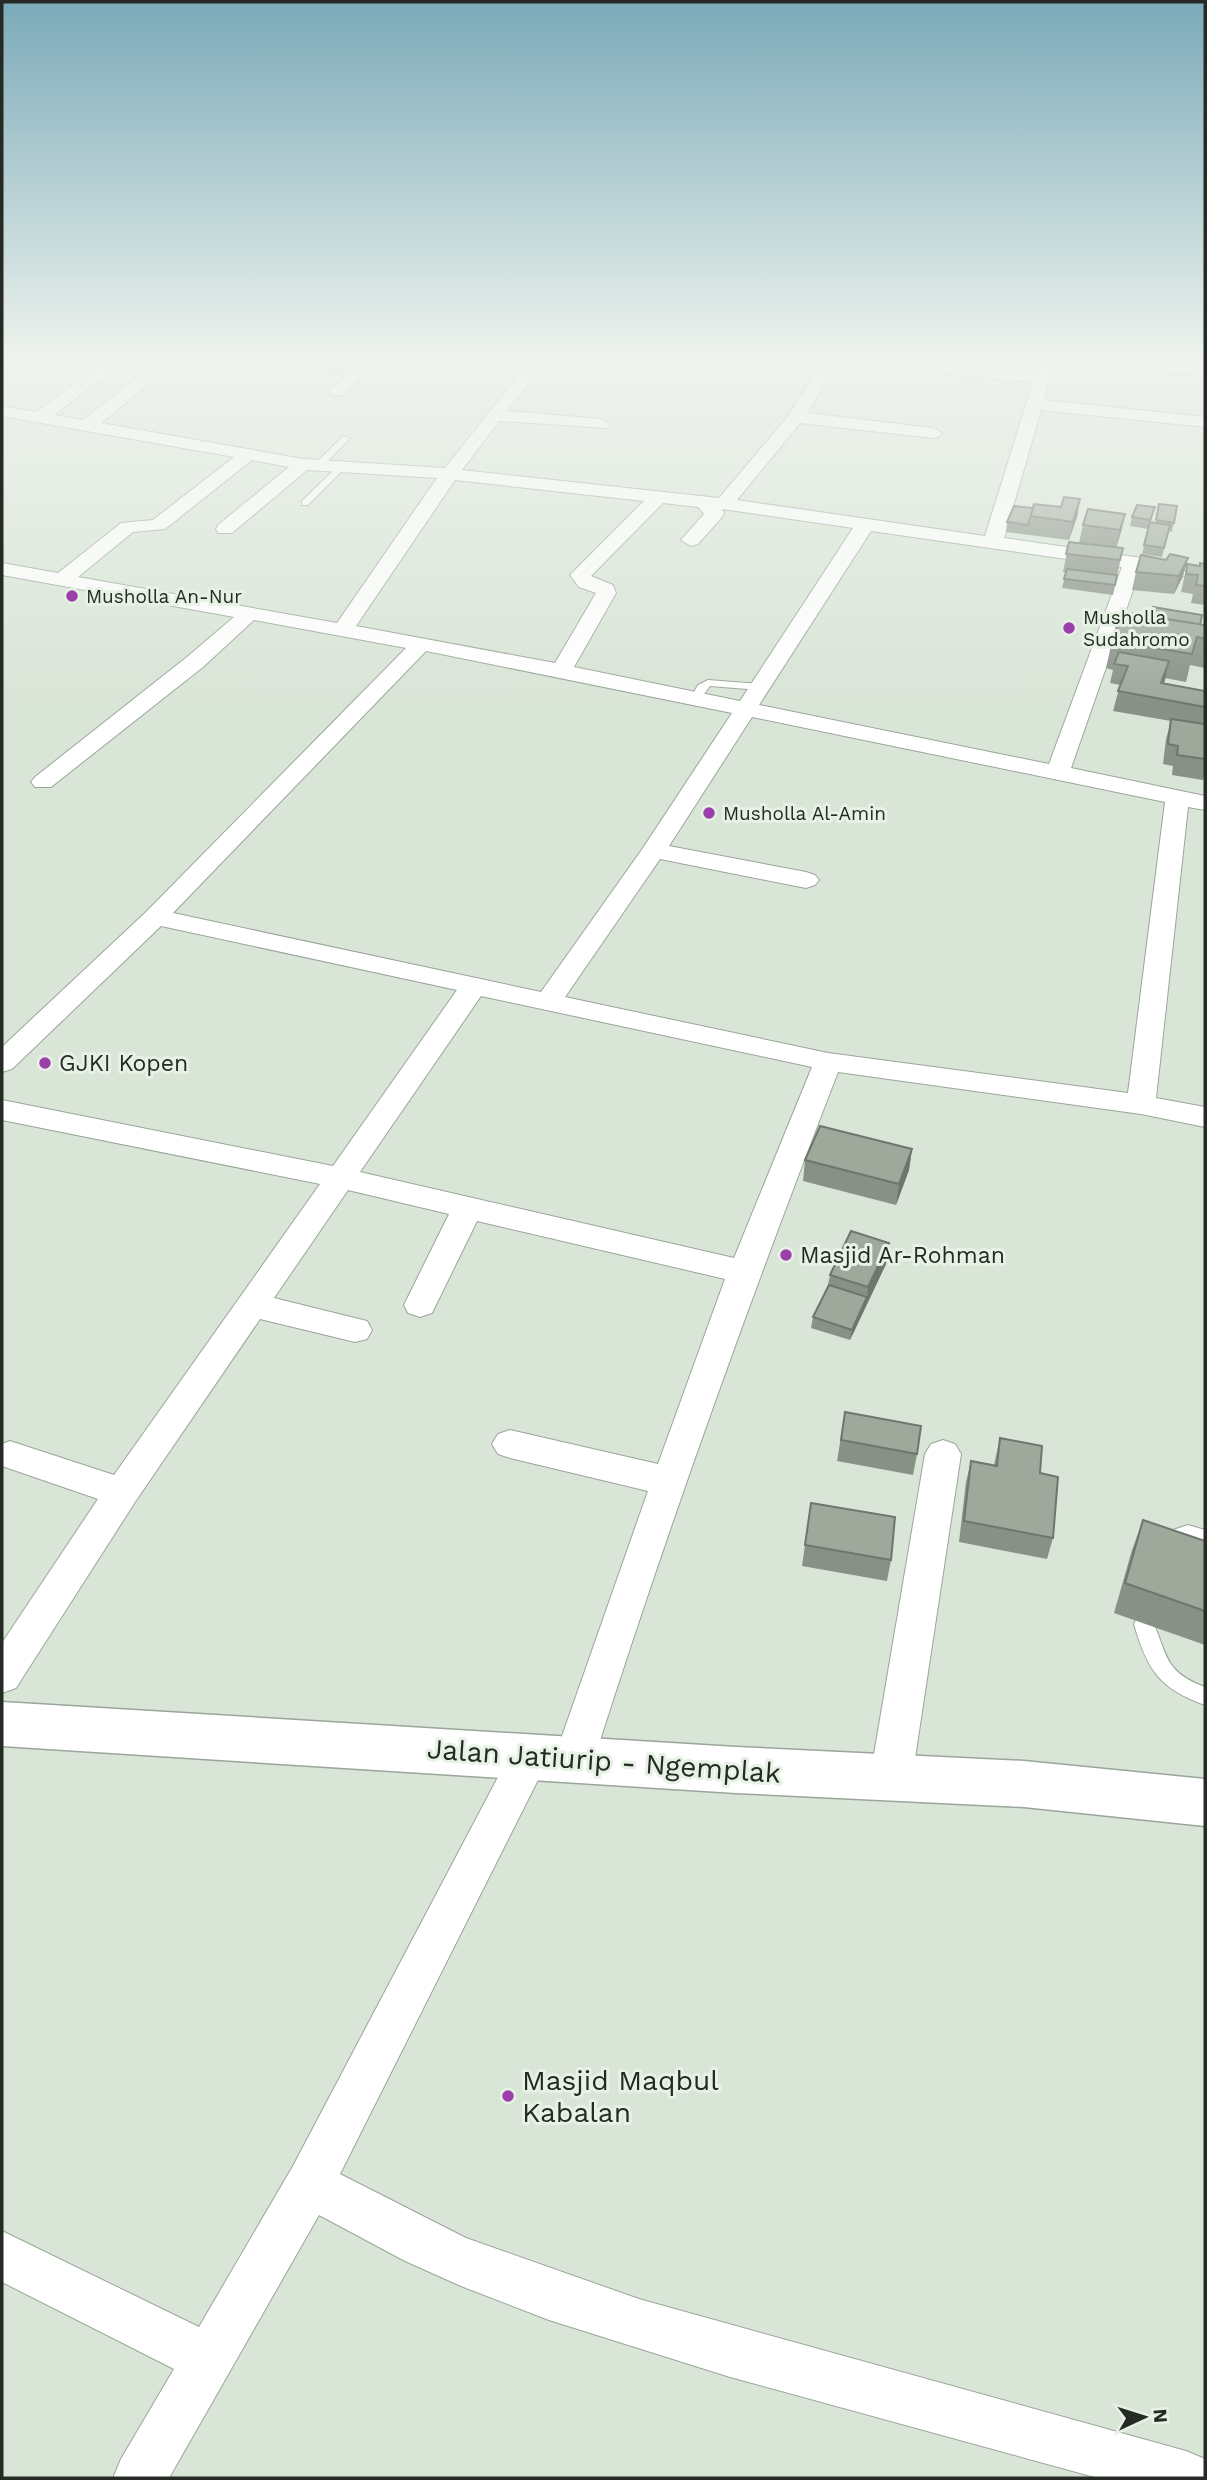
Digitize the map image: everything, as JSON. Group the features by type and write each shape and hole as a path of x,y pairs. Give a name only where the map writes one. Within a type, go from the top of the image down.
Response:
{"street":[{"path":"63,579 128,527 158,525 225,473"},
{"path":"225,529 300,473"},
{"path":"429,473 717,503 1205,573"},
{"path":"691,540 715,513 706,509 717,503 745,473"},
{"path":"993,542 1015,473"},
{"path":"344,629 379,573 452,474"},
{"path":"561,672 607,589 586,583 580,575 659,496"},
{"path":"550,1000 654,850 865,525"},
{"path":"1058,772 1133,563"},
{"path":"2,569 422,644 1205,803"},
{"path":"43,782 195,662 251,612"},
{"path":"2,1063 155,917 422,644"},
{"path":"1141,1104 1177,797"},
{"path":"654,850 806,880"},
{"path":"155,917 828,1062 1141,1104 1205,1117"},
{"path":"2,1675 122,1492 474,986"},
{"path":"141,2478 552,1758 668,1481 744,1272 828,1062"},
{"path":"2,1110 339,1178 744,1272"},
{"path":"420,1305 468,1207"},
{"path":"252,1305 355,1330"},
{"path":"510,1444 668,1481"},
{"path":"891,1778 943,1454"},
{"path":"10,1455 122,1492"},
{"name":"Jalan Jatiurip - Ngemplak","path":"2,1724 1024,1784 1205,1803"},
{"path":"310,2183 395,2231 459,2260 542,2291 706,2345 1186,2478"},
{"path":"2,2256 209,2359"}],"lane":[{"path":"305,503 336,473"},
{"path":"695,699 702,687 708,684 760,687"},
{"path":"1159,1559 1173,1537 1188,1533 1205,1537"},
{"path":"1144,1624 1152,1654 1165,1674 1185,1689 1205,1696"}],"building":[{"path":"1064,497 1080,499 1073,522 1030,516 1034,504 1061,507"},
{"path":"1159,504 1177,506 1174,523 1156,520"},
{"path":"1137,505 1155,507 1150,520 1132,517"},
{"path":"1014,506 1033,508 1028,525 1007,522"},
{"path":"1088,509 1125,514 1120,530 1083,525"},
{"path":"1150,522 1170,525 1164,548 1144,545"},
{"path":"1069,542 1123,548 1120,560 1066,554"},
{"path":"1170,554 1188,558 1179,576 1136,572 1141,555 1166,560"},
{"path":"1200,563 1205,564 1205,586 1196,585 1198,575 1186,574 1187,564 1200,566"},
{"path":"1067,569 1117,575 1115,585 1064,579"},
{"path":"1153,607 1202,615 1200,625 1150,617"},
{"path":"1122,612 1205,625 1205,639 1197,637 1192,654 1112,641"},
{"path":"1119,652 1169,661 1161,683 1205,691 1205,707 1118,691 1128,666 1114,664"},
{"path":"1171,719 1205,724 1205,759 1177,755 1178,746 1168,744"},
{"path":"820,1126 912,1149 899,1184 805,1160"},
{"path":"851,1231 889,1243 868,1287 830,1275"},
{"path":"829,1285 867,1297 852,1330 813,1317"},
{"path":"845,1412 921,1426 917,1454 841,1440"},
{"path":"1000,1438 1042,1446 1040,1473 1058,1477 1053,1538 964,1521 971,1461 997,1466"},
{"path":"811,1503 895,1517 891,1560 805,1545"},
{"path":"1143,1520 1205,1541 1205,1611 1125,1583"}],"place":[{"name":"Musholla An-Nur","path":"72,596"},
{"name":"Musholla Sudahromo","path":"1069,628"},
{"name":"Musholla Al-Amin","path":"709,813"},
{"name":"GJKI Kopen","path":"45,1063"},
{"name":"Masjid Ar-Rohman","path":"786,1255"},
{"name":"Masjid Maqbul Kabalan","path":"508,2096"}]}
